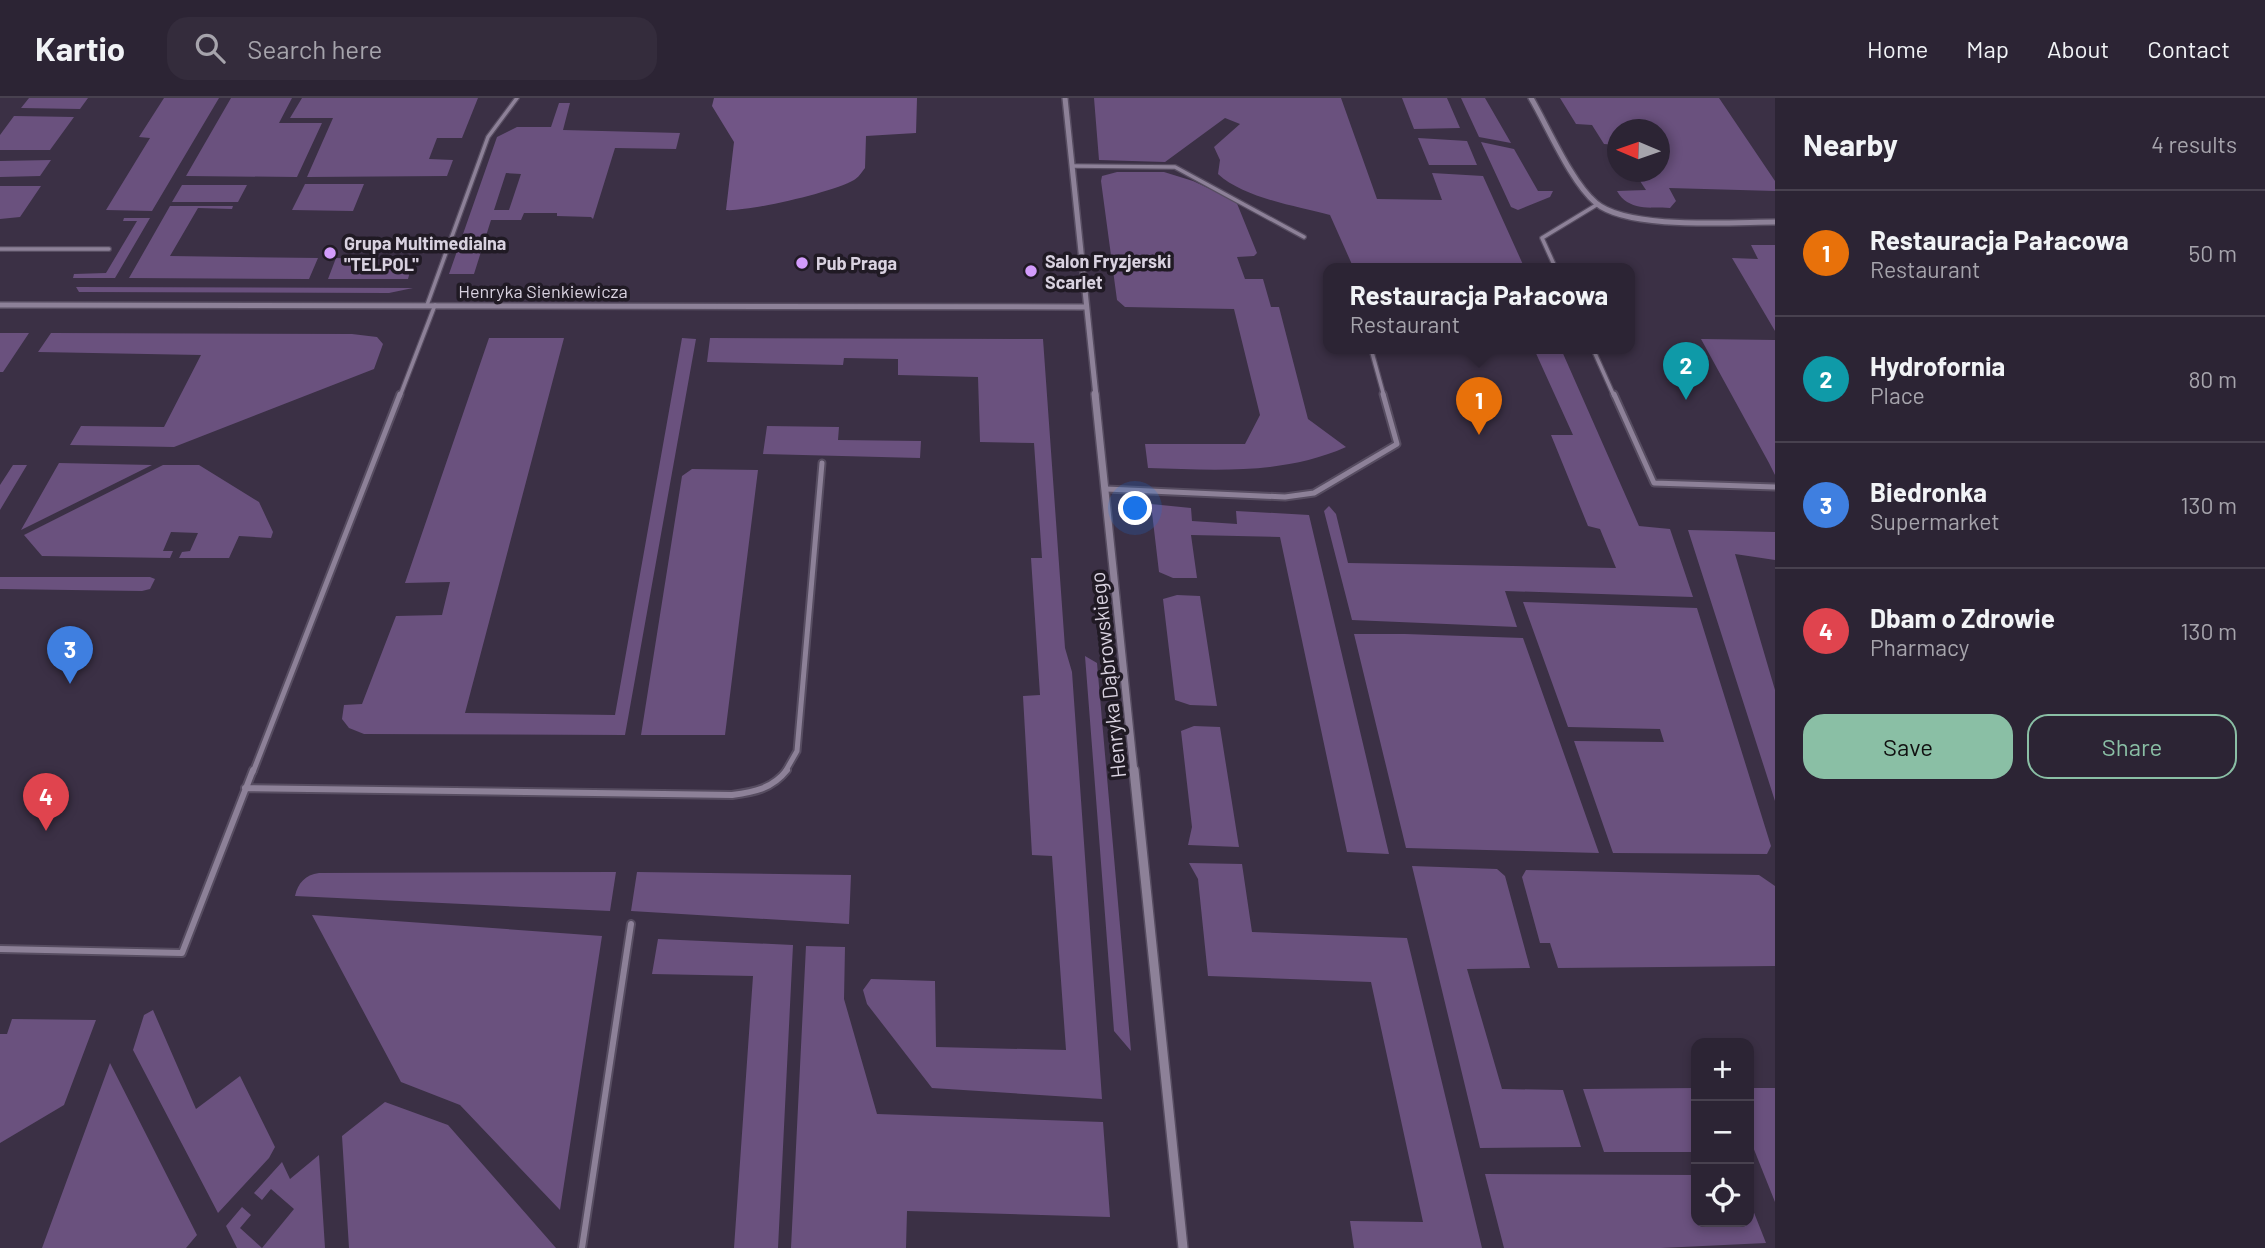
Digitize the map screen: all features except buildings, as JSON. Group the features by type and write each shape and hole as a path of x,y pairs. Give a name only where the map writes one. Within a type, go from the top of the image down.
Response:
{"street":[{"name":"Henryka Dąbrowskiego","path":"1065,98 1182,1248"},
{"path":"1531,98 1598,204 1610,213 1637,219 1775,222"},
{"name":"Henryka Sienkiewicza","path":"0,305 1086,307"}],"lane":[{"path":"426,305 488,137 517,98"},
{"path":"1072,166 1175,167 1304,237"},
{"path":"1553,263 1542,238 1598,204"},
{"path":"0,249 109,249"},
{"path":"0,949 182,953 435,305"},
{"path":"1106,489 1285,497 1314,493 1397,444 1372,354"},
{"path":"1595,354 1654,483 1775,487"},
{"path":"245,788 732,795 754,793 773,784 788,772 797,751 822,463"},
{"path":"582,1248 631,925"}],"shaded area":[{"path":"29,98 88,98 80,109 21,108"},
{"path":"164,98 219,98 152,211 106,210 150,138 139,137"},
{"path":"231,98 292,98 279,123 322,123 297,177 186,176"},
{"path":"302,98 478,98 462,138 437,138 429,159 453,160 447,176 307,177 333,118 290,118"},
{"path":"714,98 917,98 916,133 866,136 865,168 855,179 844,185 771,205 726,210 734,142 712,106"},
{"path":"1094,98 1341,98 1377,199 1442,200 1432,173 1483,176 1522,263 1351,263 1330,215 1256,195 1218,174 1220,160 1214,147 1240,124 1225,118 1165,162 1099,160"},
{"path":"1402,98 1447,98 1460,128 1414,129"},
{"path":"1461,98 1485,98 1511,143 1479,137"},
{"path":"1560,98 1719,98 1775,181 1775,191 1669,188 1676,201 1670,208 1633,205 1617,191 1646,190 1641,182 1670,182 1670,119 1607,119 1607,144 1604,144 1592,125 1576,124"},
{"path":"559,103 570,103 563,130 680,133 676,149 615,148 593,219 557,216 557,213 524,213 521,220 491,220 474,274 449,274 497,137 517,127 551,127","holes":["506,173 521,174 509,210 494,210"]},
{"path":"14,116 74,117 50,150 0,150 0,135"},
{"path":"1418,138 1467,141 1477,165 1429,165"},
{"path":"1481,142 1514,149 1538,191 1553,191 1550,197 1518,210 1511,207"},
{"path":"51,160 40,176 0,177 0,161"},
{"path":"1117,172 1164,172 1193,181 1236,201 1257,253 1254,256 1237,257 1245,279 1263,279 1271,307 1279,307 1308,419 1346,447 1298,462 1248,469 1148,468 1145,444 1245,444 1260,415 1234,309 1125,307 1117,300 1101,181 1102,176"},
{"path":"305,184 364,184 353,211 292,210"},
{"path":"182,185 247,185 238,202 172,202"},
{"path":"0,186 41,186 20,217 0,219"},
{"path":"170,206 233,206 232,209 198,208 170,256 318,258 309,279 129,278"},
{"path":"124,218 150,218 115,278 73,278 74,274 106,273 137,221 123,221"},
{"path":"1751,245 1775,245 1775,331 1732,258 1758,259"},
{"path":"336,258 413,260 408,279 328,279"},
{"path":"76,287 413,288 389,293 79,292"},
{"path":"0,333 29,333 3,372 0,372"},
{"path":"51,333 352,334 377,337 383,344 374,369 174,447 70,445 81,426 164,427 201,355 38,352"},
{"path":"489,338 564,338 465,713 615,715 682,338 696,339 625,735 364,734 349,728 342,719 344,705 362,704 396,616 442,615 450,582 405,583"},
{"path":"710,338 1043,339 1065,648 1072,672 1102,1099 932,1088 867,1004 863,990 871,979 935,981 936,1047 1066,1050 1052,856 1032,855 1023,696 1040,695 1031,558 1042,558 1034,443 980,442 978,377 898,375 898,359 844,358 843,365 707,362"},
{"path":"1701,339 1775,340 1775,475 1769,463"},
{"path":"1536,354 1563,354 1639,526 1670,529 1693,597 1505,591 1517,627 1352,620 1324,511 1329,506 1336,514 1348,563 1616,568 1600,529 1588,526 1551,435 1573,435"},
{"path":"767,426 839,427 838,440 921,441 920,458 763,454"},
{"path":"59,463 152,465 21,530"},
{"path":"13,465 27,465 0,510 0,485"},
{"path":"163,465 199,465 259,502 273,532 271,538 239,536 229,558 179,558 182,552 190,551 198,533 171,532 163,551 173,551 170,558 42,556 24,535"},
{"path":"692,469 758,470 725,735 641,735 682,476"},
{"path":"1151,504 1191,508 1192,521 1237,524 1236,511 1309,515 1389,854 1347,852 1280,537 1191,535 1197,578 1173,578 1159,572"},
{"path":"1688,530 1775,532 1775,560 1735,554 1775,690 1775,801"},
{"path":"0,577 155,579 150,589 142,591 0,589"},
{"path":"1177,595 1200,596 1217,706 1190,705 1175,700 1163,599"},
{"path":"1523,602 1697,608 1771,846 1767,854 1613,853 1574,741 1664,742 1660,729 1568,727"},
{"path":"1354,634 1523,638 1599,853 1406,848"},
{"path":"1085,656 1097,663 1131,1051 1114,1031"},
{"path":"1194,726 1220,727 1239,847 1188,845 1192,827 1181,731"},
{"path":"1189,863 1242,864 1252,932 1407,938 1482,1248 1354,1248 1350,1221 1423,1222 1371,982 1208,976 1198,879"},
{"path":"1412,866 1497,869 1505,876 1530,968 1467,969 1502,1089 1563,1090 1581,1147 1480,1148"},
{"path":"1526,870 1759,875 1775,886 1775,966 1558,968 1550,943 1540,943 1522,877"},
{"path":"616,872 610,911 295,896 303,880 319,873"},
{"path":"637,872 851,875 849,924 631,911"},
{"path":"312,915 602,936 560,1210 460,1105 401,1082"},
{"path":"658,939 793,945 778,1248 734,1248 753,976 652,974"},
{"path":"806,946 845,947 844,999 877,1114 1103,1122 1110,1217 907,1211 906,1248 791,1248"},
{"path":"153,1010 196,1109 240,1076 275,1147 269,1158 218,1213 133,1050 144,1015"},
{"path":"12,1019 96,1020 64,1105 0,1143 0,1034 7,1034"},
{"path":"110,1063 197,1235 186,1248 42,1248"},
{"path":"1691,1088 1691,1152 1604,1152 1583,1089"},
{"path":"1754,1088 1775,1088 1775,1202 1754,1150"},
{"path":"385,1102 448,1125 556,1248 349,1248 342,1136"},
{"path":"319,1155 325,1248 262,1248 294,1209 271,1189 262,1200 254,1193 282,1162 290,1179"},
{"path":"1485,1174 1691,1175 1691,1227 1754,1227 1754,1213 1766,1243 1661,1248 1504,1248"},
{"path":"242,1207 251,1215 240,1228 262,1248 237,1248 226,1226"}],"place":[{"name":"Grupa Multimedialna \"TELPOL\"","path":"330,253"},
{"name":"Pub Praga","path":"802,263"},
{"name":"Salon Fryzjerski Scarlet","path":"1031,271"},
{"name":"Hydrofornia","path":"1686,400"},
{"name":"Restauracja Pałacowa","path":"1479,435"},
{"name":"Biedronka","path":"70,684"},
{"name":"Dbam o Zdrowie","path":"46,831"}]}
